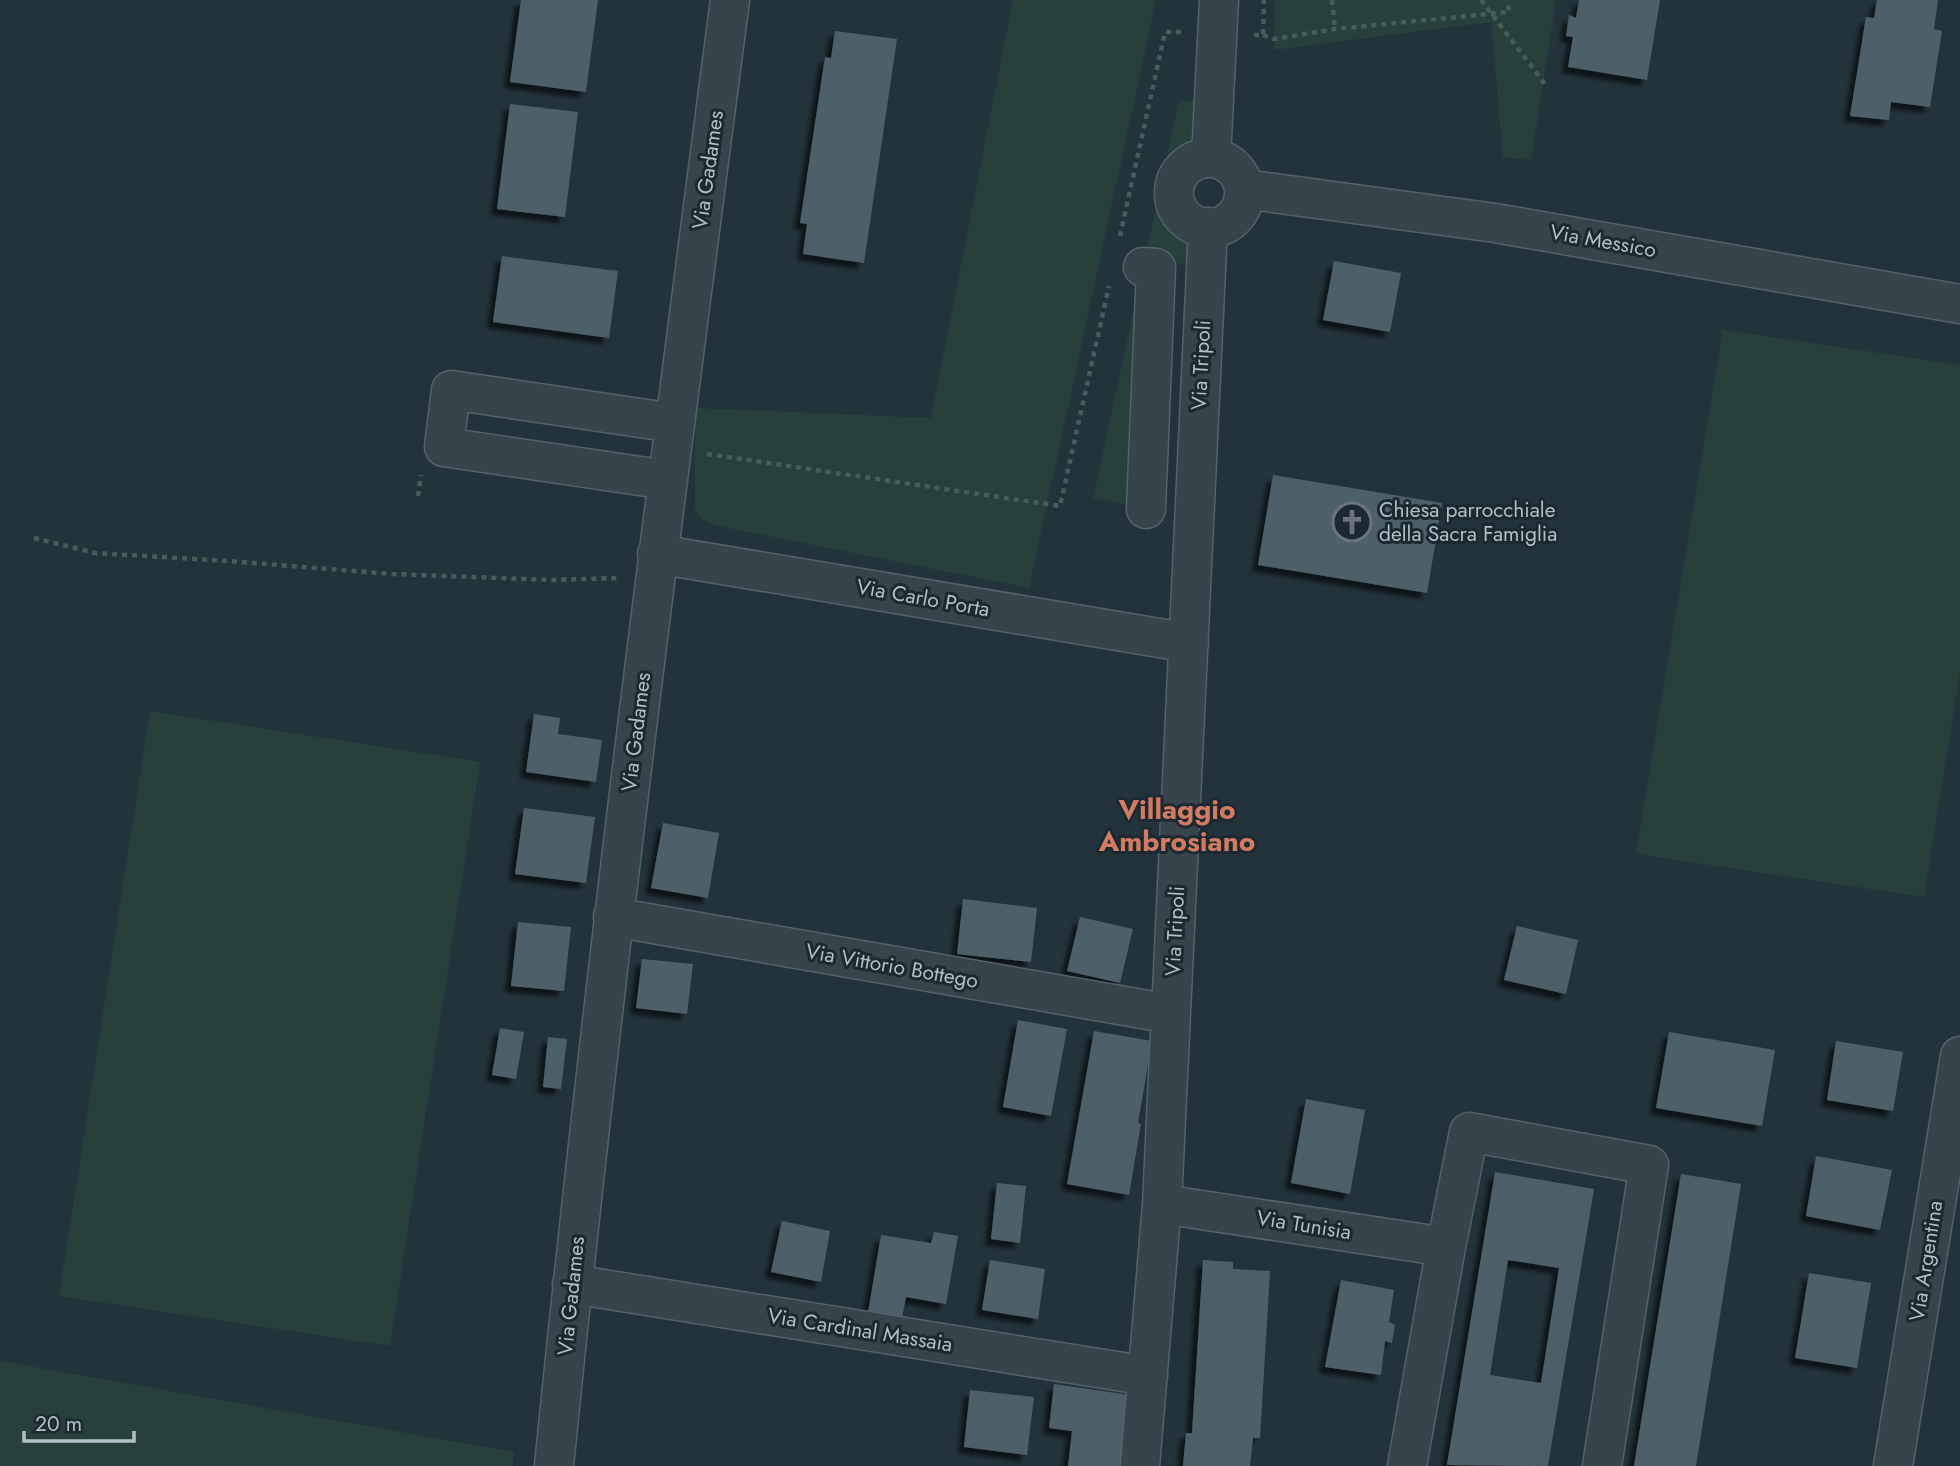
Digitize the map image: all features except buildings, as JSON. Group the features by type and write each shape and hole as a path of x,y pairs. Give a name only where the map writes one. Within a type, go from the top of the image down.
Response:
{"street":[{"name":"Via Gadames","path":"554,1466 613,917 730,0"},
{"path":"1211,158 1218,17"},
{"path":"1211,158 1221,160 1237,171 1244,189 1244,201 1239,212 1220,226 1208,227 1197,226 1187,220 1180,212 1174,191 1182,171 1190,163 1211,158"},
{"name":"Via Messico","path":"1244,189 1495,223 1960,303"},
{"name":"Via Tripoli","path":"1140,1466 1162,1204 1208,227"},
{"path":"1124,264 1156,268 1146,509"},
{"path":"667,480 444,447 446,427 451,390 674,424"},
{"name":"Via Carlo Porta","path":"656,565 1189,643"},
{"name":"Via Vittorio Bottego","path":"613,917 1171,1014"},
{"name":"Via Argentina","path":"1893,1466 1960,1056"},
{"path":"1407,1466 1469,1132 1649,1165 1602,1466"},
{"name":"Via Tunisia","path":"1162,1204 1446,1247"},
{"name":"Via Cardinal Massaia","path":"572,1284 1147,1376"}],"path":[{"path":"1263,35 1264,0"},
{"path":"1332,0 1335,29"},
{"path":"1481,0 1545,84"},
{"path":"1047,505 1060,506 1124,264 1165,32 1218,17 1274,39 1335,29 1509,12 1508,0"},
{"path":"34,538 96,553 392,574 552,580 656,565"}],"green space":[{"path":"1013,0 1156,0 1029,588 718,526 703,520 695,509 695,408 931,418"},
{"path":"1275,0 1556,0 1531,160 1503,157 1491,22 1274,50"},
{"path":"1179,101 1199,101 1197,136 1190,150 1177,163 1170,178 1170,197 1177,215 1191,230 1194,264 1151,263 1141,507 1093,498"},
{"path":"1723,330 1960,365 1960,672 1924,897 1636,854"},
{"path":"150,711 480,762 390,1346 59,1296"},
{"path":"0,1361 514,1452 513,1466 0,1466"}],"place":[{"name":"Chiesa parrocchiale della Sacra Famiglia","path":"1352,522"}],"district":[{"name":"Villaggio Ambrosiano","path":"1177,825"}]}
